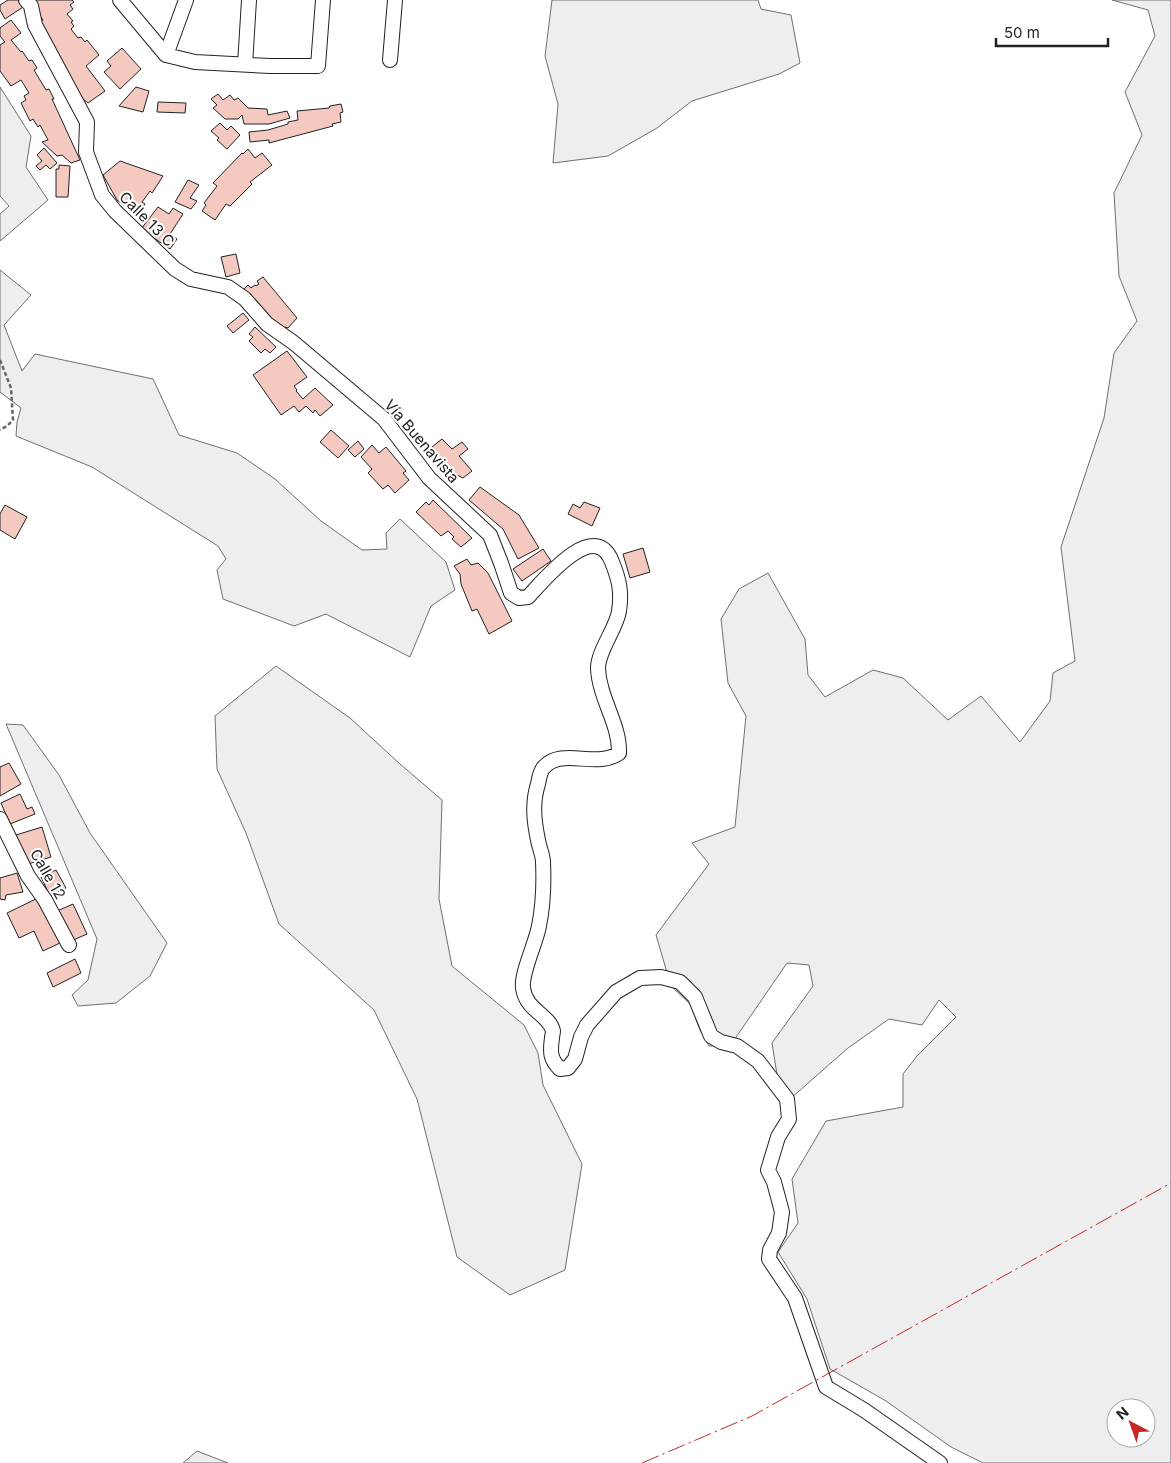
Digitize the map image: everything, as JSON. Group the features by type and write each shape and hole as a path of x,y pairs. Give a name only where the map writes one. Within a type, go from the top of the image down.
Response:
{"street":[{"name":"Calle 13 C","path":"26,0 31,6 38,32 87,122 86,152 102,195 129,226 175,269 191,279 228,287"},
{"path":"120,0 166,55 195,62 318,66 323,0"},
{"path":"166,55 186,0"},
{"path":"245,65 249,0"},
{"path":"390,60 395,0"},
{"name":"Vía Buenavista","path":"228,287 245,299 267,324 294,343 384,419 429,478 490,535 511,593 519,598 528,597 572,554 592,545 604,550 610,556 620,583 619,612 598,665 603,699 619,742 619,753 612,758 601,760 572,758 552,760 543,768 535,794 533,814 543,860 542,906 539,927 522,985 524,996 532,1008 543,1016 553,1031 550,1053 553,1062 560,1068 568,1068 575,1059 587,1025 616,992 640,978 661,977 680,982 695,997 711,1036 721,1042 737,1046 758,1061 787,1099 790,1119 778,1137 768,1170 774,1182 782,1212 779,1233 770,1250 769,1259 795,1298 826,1386 940,1463"},
{"name":"Calle 12","path":"0,819 28,876 45,900 69,945"}],"path":[{"path":"0,360 11,388 13,420 8,426 0,430"}],"shaded area":[{"path":"552,0 758,0 761,9 791,15 800,63 779,74 692,101 657,128 608,156 553,163 558,104 545,56"},
{"path":"1112,0 1171,0 1171,1463 983,1463 951,1447 886,1401 830,1369 807,1299 778,1252 798,1223 792,1179 826,1121 903,1107 903,1074 917,1056 956,1017 939,1000 922,1025 889,1019 848,1048 782,1106 772,1043 813,986 809,965 787,963 730,1046 709,1046 700,1030 690,1004 671,986 656,935 709,864 692,843 735,827 746,716 728,683 721,619 739,589 768,573 805,639 808,675 825,697 873,670 903,678 948,720 981,696 1020,742 1050,701 1053,673 1075,661 1061,547 1104,418 1114,353 1137,321 1119,276 1114,193 1142,135 1125,92 1155,36 1148,10"},
{"path":"0,87 31,136 26,167 48,200 0,241 0,214 9,206 0,196"},
{"path":"0,270 31,295 4,325 22,371 35,354 153,379 179,435 237,453 275,479 321,521 362,550 387,549 386,533 400,519 446,562 455,590 431,606 410,657 326,614 294,626 223,599 217,570 226,559 218,546 92,467 16,436 21,408 0,392"},
{"path":"276,666 350,718 442,800 439,899 452,966 524,1025 538,1053 543,1085 582,1164 565,1270 510,1295 457,1257 417,1099 374,1010 279,924 246,833 217,769 215,716"},
{"path":"6,724 23,725 59,775 90,833 167,943 150,976 116,1003 78,1006 72,995 88,980 97,939"},
{"path":"197,1451 228,1463 183,1463"}],"building":[{"path":"8,0 18,0 23,7 5,19 0,10 0,5"},
{"path":"32,0 72,0 74,2 70,5 73,9 67,14 73,21 71,22 74,26 71,29 78,38 81,37 85,42 87,40 99,55 86,66 105,91 88,103 83,99 58,61 37,23 43,20 32,4"},
{"path":"11,20 21,33 11,40 29,61 32,60 37,68 34,70 46,90 49,89 80,160 71,163 62,155 57,156 42,142 48,140 40,125 38,127 33,119 30,121 21,103 26,100 24,96 29,93 21,80 11,86 0,71 0,45 5,42 0,36 0,28"},
{"path":"122,48 141,69 120,89 104,72 111,66 107,61"},
{"path":"136,87 149,91 143,112 119,106"},
{"path":"218,94 223,100 230,95 234,100 238,98 248,108 267,109 268,115 287,111 290,118 269,124 244,124 242,115 238,119 225,119 213,108 217,105 211,99"},
{"path":"158,102 186,103 185,113 157,112"},
{"path":"341,104 343,112 340,113 341,122 332,124 333,126 269,143 269,140 250,142 249,132 268,130 298,120 297,111 329,108 330,106"},
{"path":"220,123 227,130 231,126 240,135 227,149 211,131"},
{"path":"44,148 57,163 50,169 46,165 40,170 36,166 42,161 37,155"},
{"path":"248,149 255,158 262,153 272,165 250,182 252,184 230,206 226,204 215,220 202,211 206,205 204,203 217,186 213,183"},
{"path":"120,161 163,176 152,193 150,191 142,202 145,204 140,211 117,200 103,175"},
{"path":"59,165 70,166 68,197 56,197 56,169 59,169"},
{"path":"188,180 199,185 190,198 197,201 191,209 175,202"},
{"path":"158,207 169,214 173,208 183,214 170,234 177,239 170,249 141,229"},
{"path":"236,254 240,273 226,277 221,257"},
{"path":"263,277 297,318 288,328 285,327 283,329 261,309 244,289 248,285 251,288 256,286 259,284 257,281"},
{"path":"243,313 249,320 233,333 227,326"},
{"path":"255,327 276,347 270,353 265,349 261,353 249,341 253,337 249,334"},
{"path":"287,351 307,377 294,386 296,391 303,399 315,388 333,405 320,416 315,410 313,413 306,406 299,412 294,406 281,415 253,375"},
{"path":"331,430 349,446 338,458 320,442"},
{"path":"442,439 452,449 462,442 468,449 459,456 472,471 463,478 457,475 451,479 427,451"},
{"path":"358,441 364,449 355,457 348,450"},
{"path":"372,445 379,453 386,447 406,471 403,473 409,480 395,493 388,485 383,489 368,473 372,469 361,457"},
{"path":"480,487 519,515 539,548 518,559 503,529 469,500"},
{"path":"433,500 472,538 461,547 452,539 454,537 448,531 441,536 416,512 426,502 429,505"},
{"path":"584,502 600,508 592,526 568,514 573,504 580,508"},
{"path":"5,505 27,517 15,539 0,530 0,514"},
{"path":"643,548 650,572 630,578 623,554"},
{"path":"543,549 551,561 522,581 513,569"},
{"path":"467,559 471,565 478,563 488,573 512,621 489,634 477,609 472,611 461,584 460,574 454,566"},
{"path":"9,763 21,784 0,796 0,767"},
{"path":"20,794 27,809 32,807 35,814 10,824 1,803"},
{"path":"42,827 51,857 28,864 16,835"},
{"path":"56,870 66,888 50,896 41,877"},
{"path":"17,873 23,892 6,895 5,900 0,899 0,878"},
{"path":"38,898 60,943 43,951 34,931 19,938 7,913"},
{"path":"73,904 87,934 71,941 57,911"},
{"path":"75,959 81,973 53,987 47,973"}],"power":[{"path":"642,1463 752,1416 1171,1183"}]}
